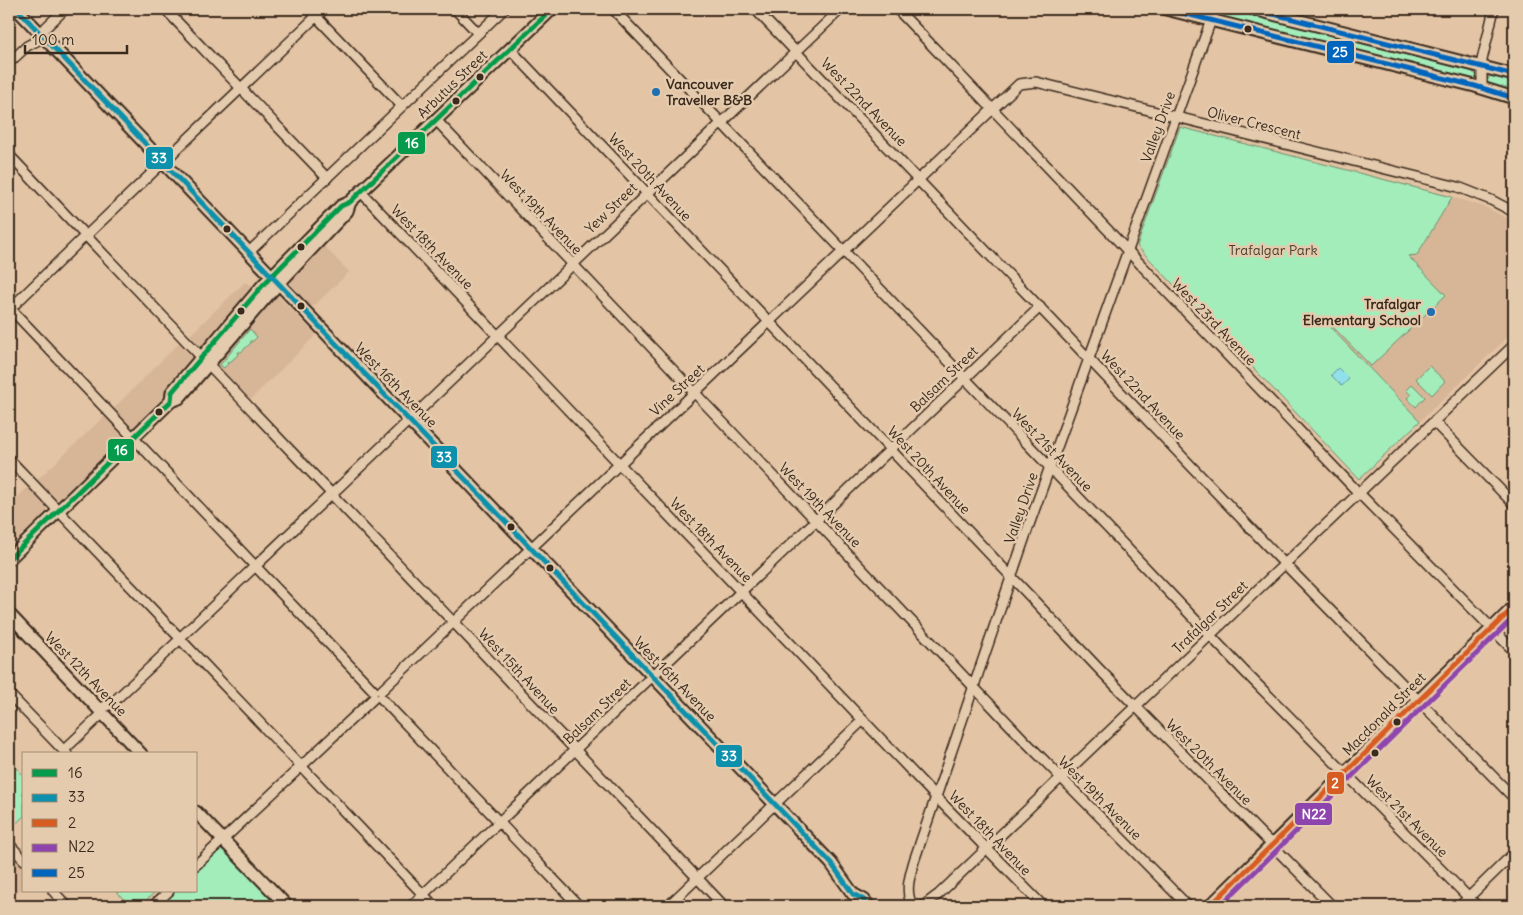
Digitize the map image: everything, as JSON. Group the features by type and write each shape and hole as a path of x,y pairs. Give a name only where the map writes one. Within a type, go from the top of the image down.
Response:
{"main road":[{"name":"West 16th Avenue","path":"17,9 831,864 853,894 856,906"},
{"name":"Arbutus Street","path":"9,559 171,401 179,398 205,361 275,280 347,211 350,202 552,9"},
{"path":"1166,9 1482,87 1514,98"},
{"path":"1253,9 1514,76"},
{"name":"Macdonald Street","path":"1210,906 1514,606"},
{"name":"West 12th Avenue","path":"9,614 105,711 139,752"},
{"path":"198,814 286,906"},
{"name":"West 16th Avenue","path":"853,894 864,900 869,906"}],"street":[{"path":"9,63 65,9"},
{"path":"165,9 327,178"},
{"path":"309,9 402,106"},
{"path":"324,9 9,308 579,906"},
{"path":"455,9 478,33"},
{"path":"249,252 504,9"},
{"name":"West 21st Avenue","path":"613,9 1210,635 1477,906"},
{"name":"West 22nd Avenue","path":"755,9 1285,564 1514,798"},
{"name":"Yew Street","path":"66,752 105,711 256,566 841,9"},
{"name":"West 23rd Avenue","path":"897,9 1360,494 1514,651"},
{"name":"Valley Drive","path":"913,906 908,890 910,876 1050,468 1215,9"},
{"path":"1482,87 1482,58 1494,9"},
{"name":"West 20th Avenue","path":"510,49 1135,707 1332,906"},
{"name":"Oliver Crescent","path":"992,108 1019,84 1029,81 1036,82 1458,188 1491,200 1514,212"},
{"name":"Vine Street","path":"198,863 454,622 992,108"},
{"name":"West 19th Avenue","path":"436,120 1060,778 1188,906"},
{"name":"West 15th Avenue","path":"9,155 724,906"},
{"name":"West 18th Avenue","path":"361,192 937,798 1043,906"},
{"name":"Balsam Street","path":"411,906 1040,307"},
{"name":"Trafalgar Street","path":"923,906 937,902 986,849 1060,778 1434,422 1512,351"},
{"path":"1434,422 1514,504"},
{"path":"9,459 434,906"},
{"path":"9,694 66,752"},
{"path":"668,906 863,720"},
{"path":"9,844 22,858"},
{"path":"1460,906 1514,853"},
{"path":"54,892 67,906"},
{"path":"153,906 168,892"}],"shaded area":[{"name":"Trafalgar Elementary School","path":"1452,197 1485,207 1514,222 1514,331 1420,421 1331,328 1408,255 1417,255"},
{"path":"321,243 349,272 311,307 292,287 289,278"},
{"path":"245,282 256,288 202,348 196,346 188,337"},
{"path":"274,296 279,297 315,334 249,401 214,363"},
{"path":"180,342 194,359 192,363 136,427 130,427 112,410"},
{"path":"106,415 122,433 122,441 61,499 55,500 36,481"},
{"path":"28,487 46,506 47,511 9,547 9,506"},
{"path":"9,850 22,863 22,888 9,900"}],"green space":[{"path":"1221,9 1242,10 1314,28 1315,31 1364,41 1366,44 1369,42 1427,56 1460,66 1477,76 1473,80 1245,25 1222,17 1219,12"},
{"path":"1490,76 1514,79 1514,94 1489,84 1487,81"},
{"name":"Trafalgar Park","path":"1180,127 1452,197 1417,255 1408,256 1446,295 1371,366 1333,327 1331,328 1420,421 1359,479 1137,246"},
{"path":"250,329 257,337 250,341 251,343 241,352 238,352 239,354 230,362 227,362 228,364 224,368 220,365"},
{"path":"1429,366 1445,381 1432,395 1416,379"},
{"path":"1412,384 1425,397 1416,407 1407,398 1411,395 1406,390"},
{"path":"9,761 22,774 22,818 9,830 9,788 11,789 15,784 13,782 9,784"},
{"path":"221,849 226,851 278,906 160,906 175,892 198,892 198,870"},
{"path":"117,892 155,892 140,906 130,906"}],"water":[{"path":"1338,368 1349,379 1342,386 1331,375"}],"transit line":[{"name":"33","path":"17,9 831,863 853,894 864,900 869,906"},
{"name":"16","path":"9,559 171,401 172,392 263,285 341,206 350,202 552,9"},
{"name":"25","path":"1166,9 1475,86 1514,98"},
{"name":"25","path":"1253,9 1514,75"},
{"name":"2","path":"1210,906 1514,607"},
{"name":"N22","path":"1220,906 1514,617"}],"place":[{"name":"Vancouver Traveller B&B","path":"656,92"},
{"name":"Trafalgar Elementary School","path":"1431,312"}]}
